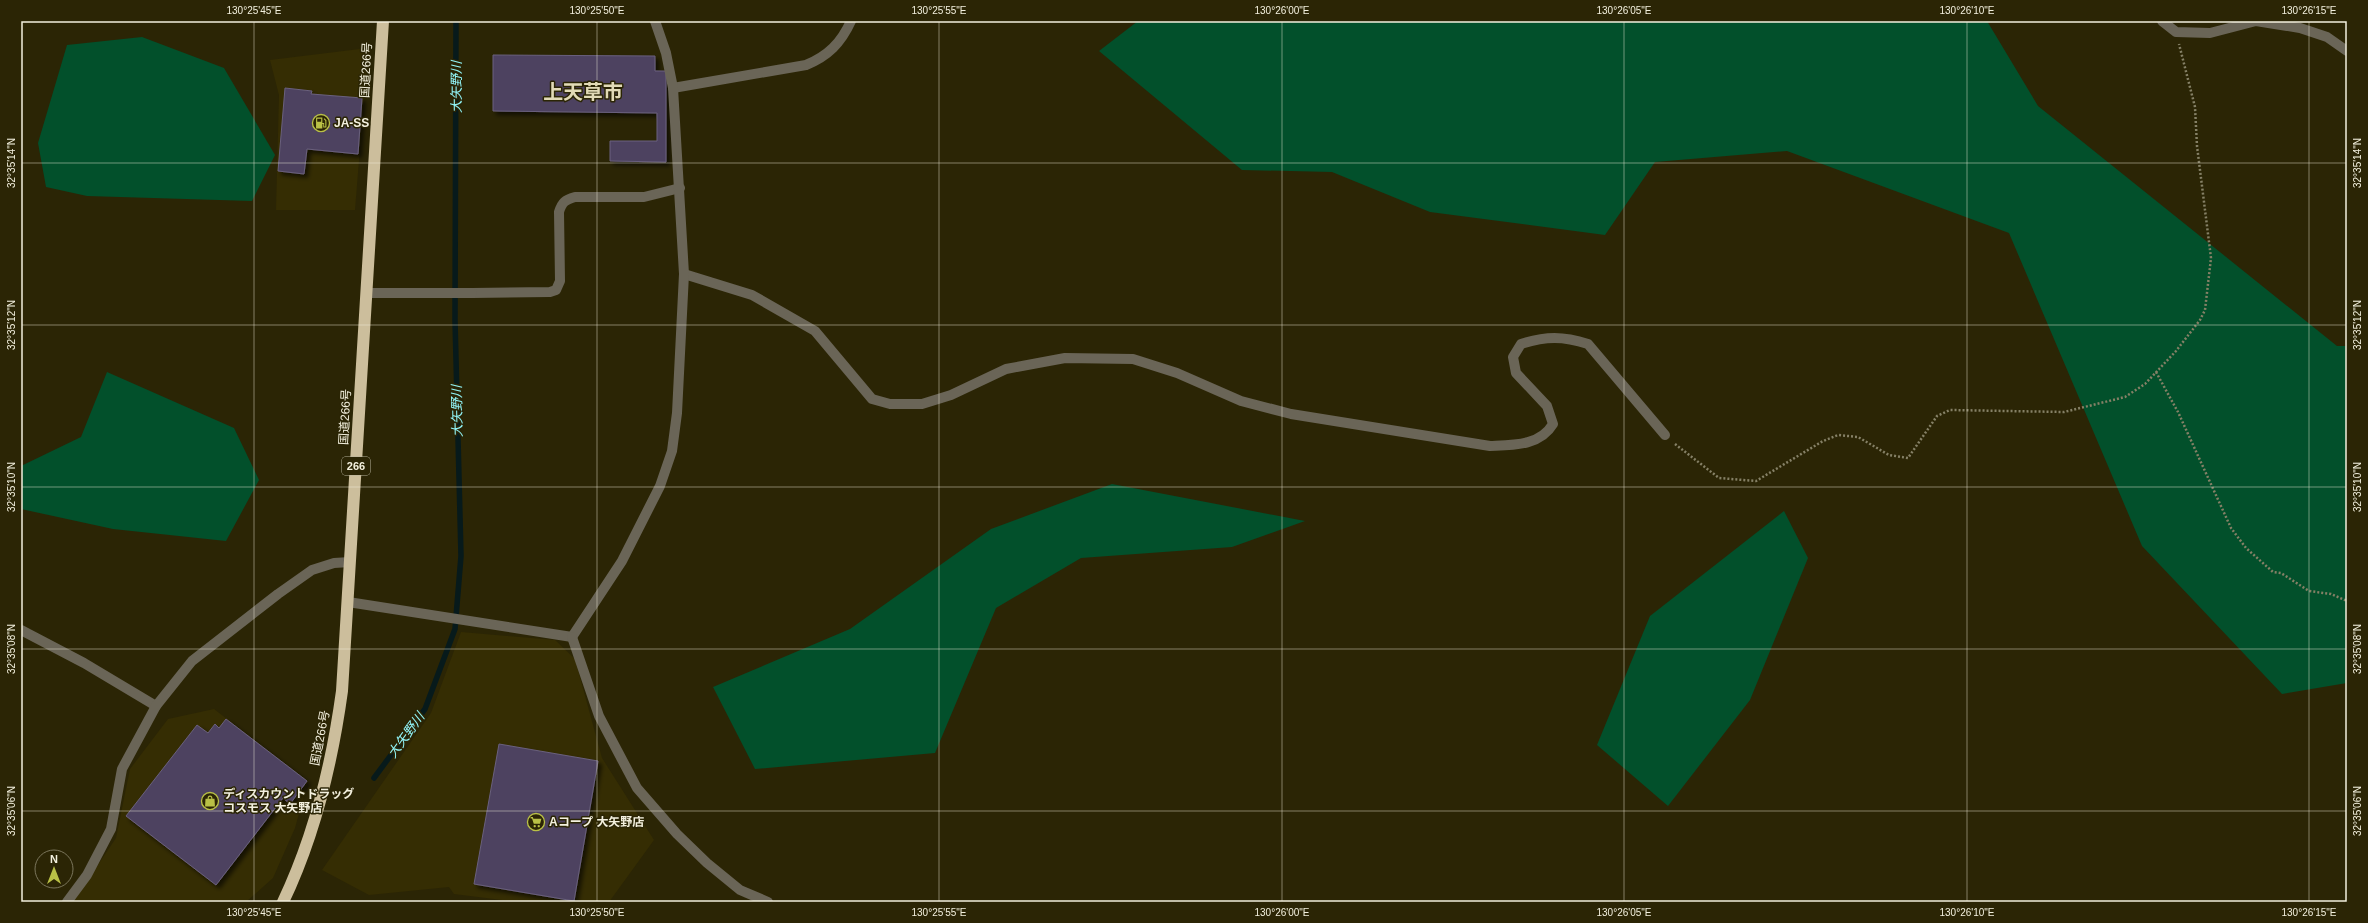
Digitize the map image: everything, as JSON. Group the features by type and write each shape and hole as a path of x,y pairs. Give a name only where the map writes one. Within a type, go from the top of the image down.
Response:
{"highway":[{"name":"国道266号","path":"284,902 311,833 334,745 342,691 383,21"}],"street":[{"path":"572,637 594,606 622,561 660,486 672,451 677,414 684,274 680,188 673,88 666,53 655,21"},
{"path":"673,88 806,65 822,58 837,46 851,21"},
{"path":"2162,21 2176,32 2210,33 2256,21 2300,28 2327,37 2347,51"},
{"path":"367,293 550,292 556,290 560,281 560,212 562,204 566,199 576,197 644,197 680,188"},
{"path":"684,274 752,295 815,331 872,399 890,404 922,404 951,395 1006,369 1065,358 1133,359 1177,373 1241,401 1291,414 1490,446 1523,445 1547,434 1553,424 1547,406 1516,373 1513,357 1521,344 1544,337 1574,340 1588,344 1665,435"},
{"path":"67,902 87,875 111,829 122,769 156,706 192,661 278,594 312,570 334,563 350,562"},
{"path":"348,602 572,637"},
{"path":"21,630 84,663 156,706"},
{"path":"572,637 599,716 637,788 677,834 707,863 740,890 768,902"}],"path":[{"path":"1665,435 1704,468 1719,478 1756,481 1823,440 1838,435 1858,437 1889,454 1908,458 1937,416 1950,410 2064,412 2124,397 2144,384 2200,320 2205,310 2211,258 2196,146 2195,107 2176,32"},
{"path":"2156,372 2178,412 2231,528 2246,548 2272,572 2281,572 2308,591 2331,594 2347,601"}],"shaded area":[{"path":"368,48 355,210 276,210 279,95 270,60"},
{"path":"461,632 555,640 575,659 602,758 654,840 609,902 518,902 454,894 449,887 369,895 322,870 431,713"},
{"path":"214,709 308,781 295,828 273,878 246,902 73,902 116,838 130,769 168,719"}],"green space":[{"path":"1138,21 1987,21 2038,106 2337,346 2347,346 2347,683 2282,694 2142,546 2009,233 1787,151 1655,162 1605,235 1430,212 1332,172 1242,170 1099,51"},
{"path":"142,37 224,68 275,155 252,201 87,196 46,187 38,143 67,45"},
{"path":"107,372 234,428 259,480 226,541 113,529 21,509 21,466 81,437"},
{"path":"1112,484 1305,521 1232,547 1081,558 996,608 935,753 755,769 713,687 850,629 991,529"},
{"path":"1784,511 1808,558 1750,700 1668,806 1597,745 1650,616"}],"building":[{"path":"493,55 655,56 655,71 666,71 666,162 610,161 610,141 657,141 657,113 493,111"},
{"name":"JA-SS","path":"285,88 312,91 311,94 362,98 358,154 307,149 304,174 278,171"},
{"name":"ディスカウントドラッグ コスモス 大矢野店","path":"226,719 307,781 290,804 283,798 216,885 126,816 197,725 208,733 215,724 219,728"},
{"name":"Aコープ 大矢野店","path":"499,744 598,761 574,901 474,884"}],"waterway":[{"name":"大矢野川","path":"374,778 425,709 455,629 461,556 455,320 456,21"}],"place":[{"name":"JA-SS","path":"321,123"},
{"name":"ディスカウントドラッグ コスモス 大矢野店","path":"210,801"},
{"name":"Aコープ 大矢野店","path":"536,822"}],"district":[{"name":"上天草市","path":"583,92"}]}
